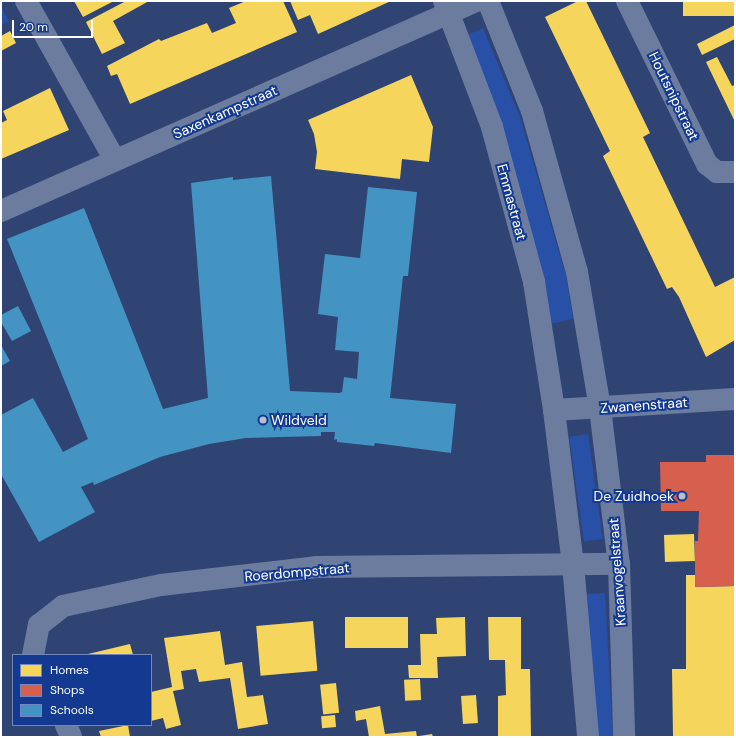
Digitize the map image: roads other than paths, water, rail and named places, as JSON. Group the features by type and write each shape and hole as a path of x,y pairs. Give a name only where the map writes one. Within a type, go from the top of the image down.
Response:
{"street":[{"path":"26,1 115,160"},
{"name":"Saxenkampstraat","path":"1,211 446,7 476,1"},
{"path":"488,1 532,111 575,265 600,408"},
{"name":"Houtsnipstraat","path":"627,1 707,164 717,172 735,172"},
{"name":"Emmastraat","path":"446,7 492,127 534,282 554,410"},
{"name":"Zwanenstraat","path":"554,410 735,399"},
{"name":"Kraanvogelstraat","path":"600,408 619,564 624,737"},
{"path":"554,410 573,564 588,737"},
{"name":"Roerdompstraat","path":"33,654 39,625 63,606 161,585 316,567 619,564"},
{"path":"66,726 71,737"}],"place":[{"name":"Wildveld","path":"263,420"},
{"name":"De Zuidhoek","path":"682,496"}]}
